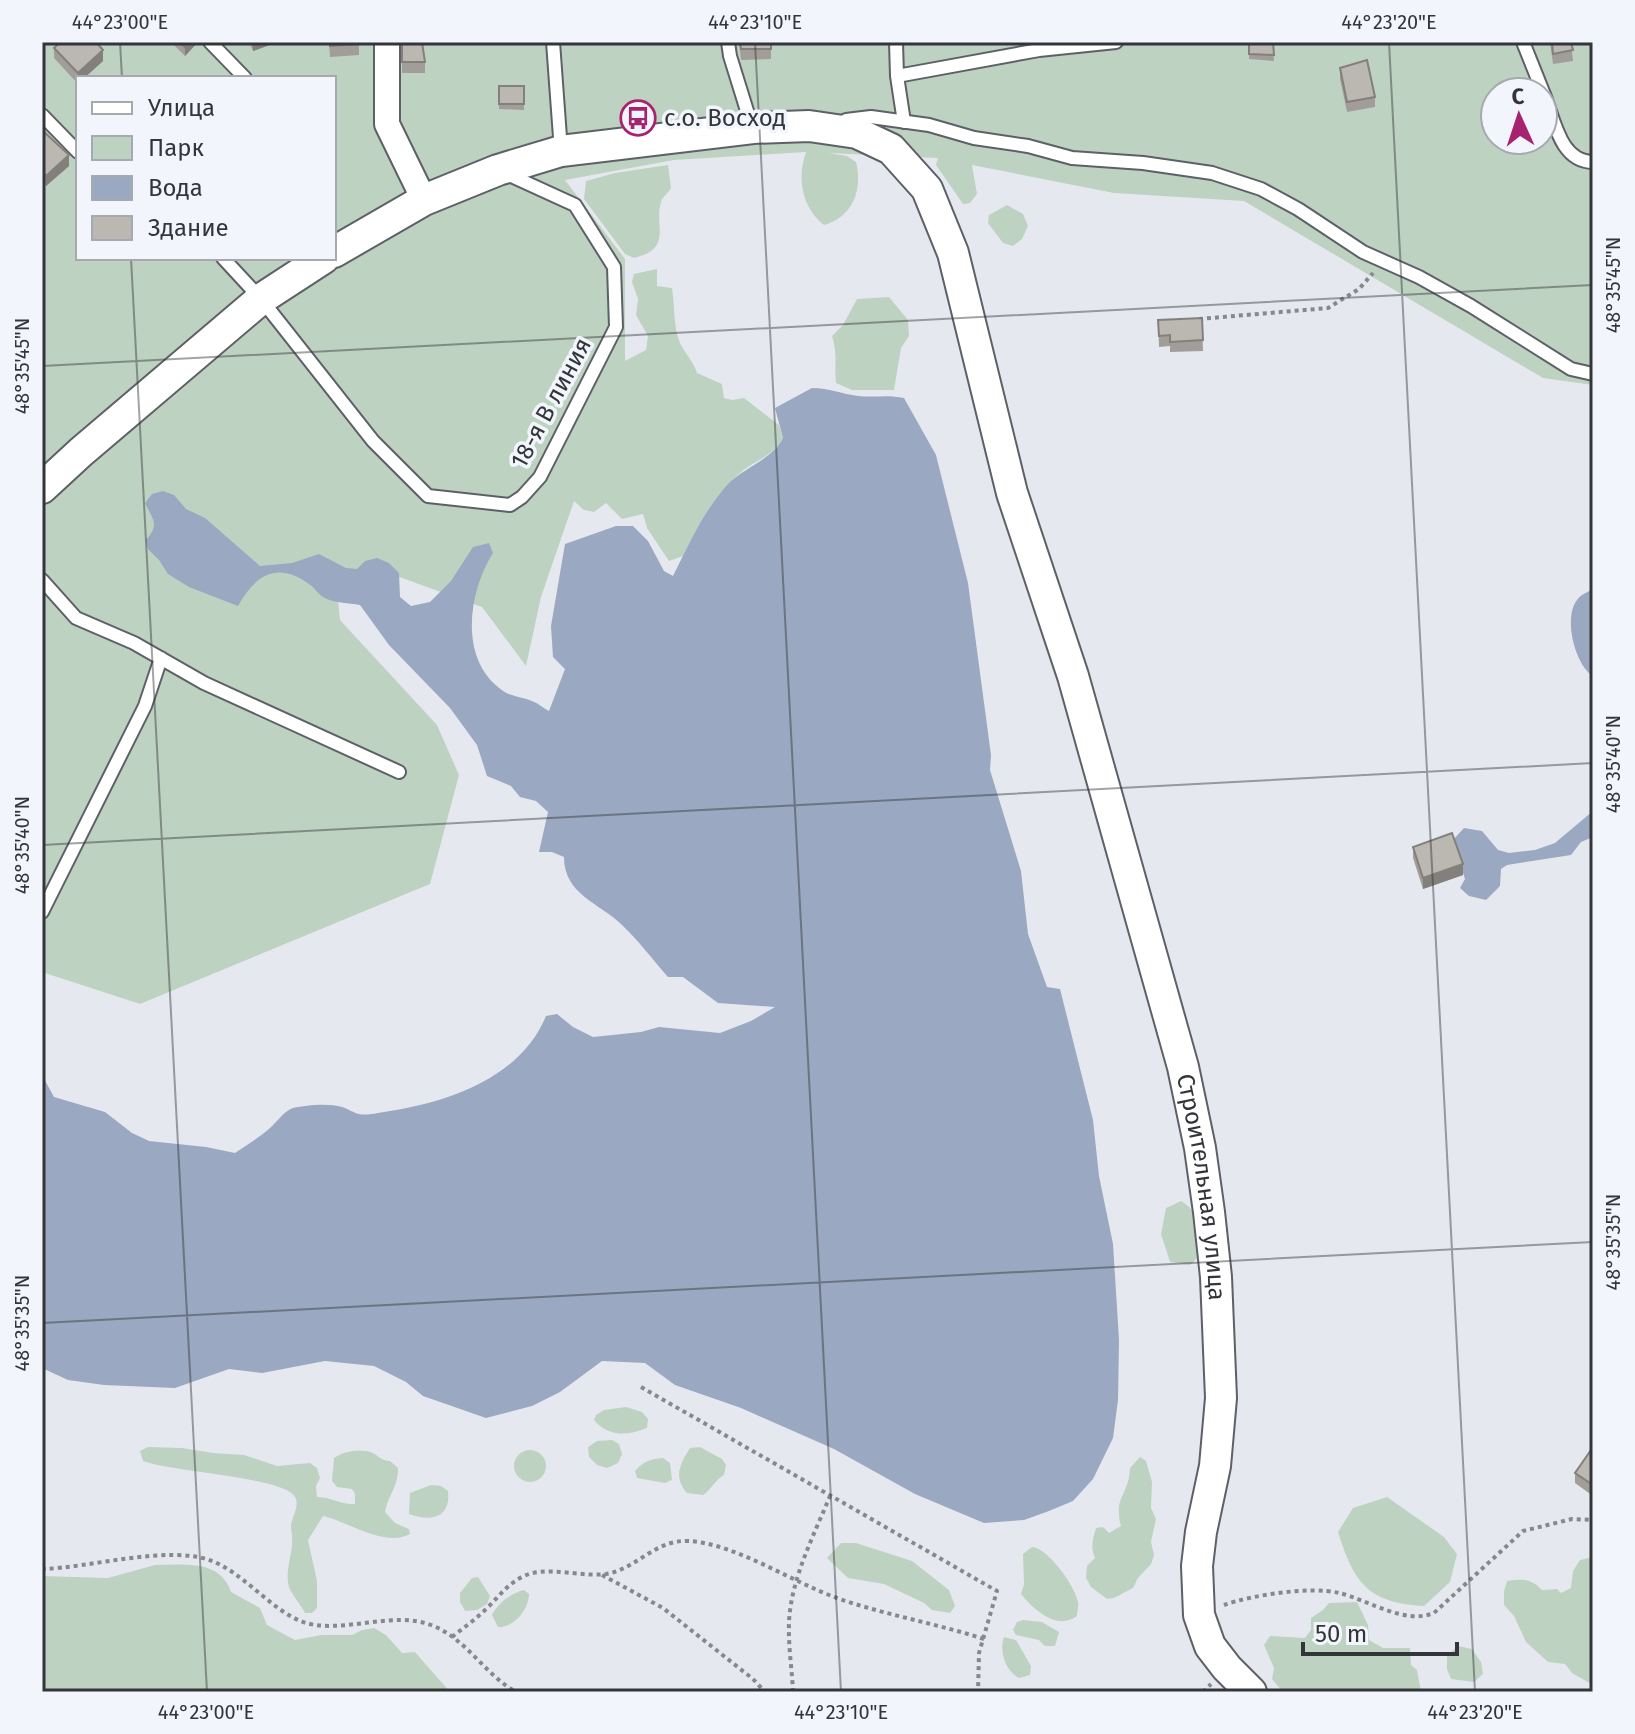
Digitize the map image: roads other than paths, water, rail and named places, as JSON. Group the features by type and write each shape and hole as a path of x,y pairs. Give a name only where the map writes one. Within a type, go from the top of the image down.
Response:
{"street":[{"path":"387,42 387,124 424,200"},
{"name":"Строительная улица","path":"336,250 424,200 498,170 561,151 753,128 809,126 857,133 891,149 927,189 953,253 1012,493 1073,676 1169,1010 1200,1148 1216,1277 1221,1398 1215,1466 1197,1566 1199,1615 1210,1646 1251,1692"},
{"name":"Строительная улица","path":"42,488 261,299 320,260"}],"lane":[{"path":"210,42 243,76"},
{"path":"553,42 561,151"},
{"path":"728,42 753,128"},
{"path":"896,42 904,122"},
{"path":"897,76 1039,50 1116,42"},
{"path":"1523,42 1537,76"},
{"path":"42,115 76,150"},
{"path":"809,126 871,117 929,125 974,138 1028,146 1072,158 1143,163 1212,173 1261,189 1298,209 1363,252 1419,277 1471,306 1571,369 1593,374"},
{"path":"1559,135 1564,148 1585,162 1593,162"},
{"name":"18-я В линия","path":"225,260 261,299 373,441 421,490 428,496 510,505 540,477 616,327 614,267 575,205 498,170"},
{"path":"42,580 76,618 134,643 204,683 399,772"},
{"path":"42,912 145,706 161,658"}],"water":[{"path":"812,388 858,396 904,398 936,455 968,583 991,755 990,770 1021,871 1028,934 1047,987 1060,989 1093,1120 1099,1176 1113,1244 1119,1340 1118,1400 1113,1438 1093,1479 1073,1501 1049,1511 1024,1520 984,1523 915,1494 834,1449 741,1408 675,1385 645,1363 602,1361 560,1392 532,1406 486,1418 423,1396 406,1382 374,1366 325,1361 262,1373 229,1369 175,1388 68,1380 42,1368 42,1075 54,1097 105,1112 132,1133 149,1141 235,1153 293,1108 331,1105 359,1114 370,1114 436,1101 482,1083 520,1055 535,1037 546,1016 557,1014 593,1037 659,1027 720,1033 775,1007 718,1003 683,977 668,977 622,925 585,897 570,881 564,857 552,852 539,852 548,812 536,801 520,797 511,786 487,776 477,745 450,708 389,645 360,605 327,599 297,577 277,573 259,579 238,606 189,587 168,574 148,549 146,540 154,526 145,503 152,494 163,491 174,495 186,509 205,518 260,566 292,563 319,554 346,568 357,569 365,561 377,558 389,563 399,573 400,597 411,606 430,602 451,581 473,547 489,543 493,553 478,585 472,622 477,658 486,674 502,690 549,711 565,669 553,657 551,626 565,544 616,526 633,526 648,541 664,571 673,576 718,495 734,479 772,452 783,438 775,408"},
{"path":"1593,589 1593,676 1576,652 1571,618 1578,598"},
{"path":"1593,811 1593,837 1581,842 1571,855 1507,865 1501,869 1500,886 1486,900 1469,896 1460,888 1465,879 1453,840 1464,828 1482,831 1498,850 1509,853 1535,850 1555,843"}],"place":[{"name":"с.о. Восход","path":"638,118"}]}
